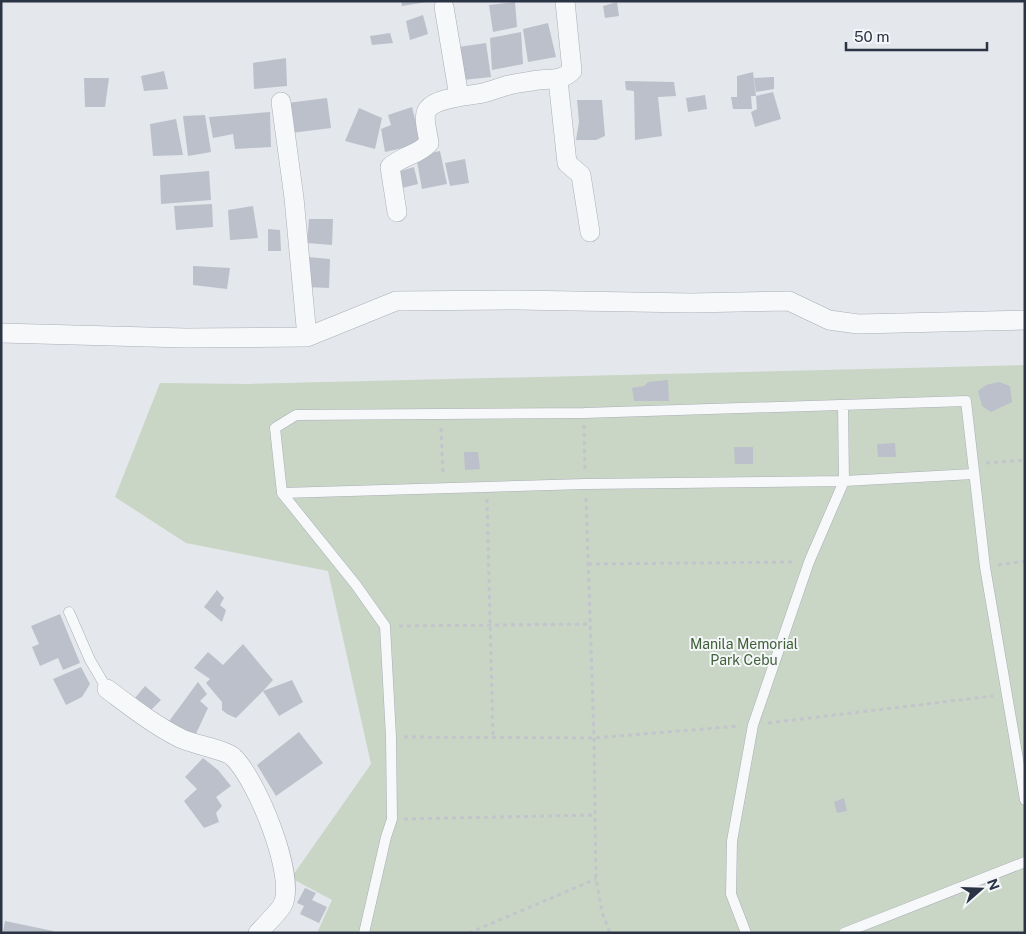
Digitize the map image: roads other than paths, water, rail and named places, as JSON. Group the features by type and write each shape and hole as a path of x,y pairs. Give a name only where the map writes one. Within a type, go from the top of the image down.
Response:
{"street":[{"path":"397,212 390,166 398,159 422,151 429,143 427,109 432,105 459,97 484,93 510,84 546,79 558,80 566,77 572,71 565,1"},
{"path":"444,7 459,97"},
{"path":"558,80 567,163 581,176 590,232"},
{"path":"280,102 294,198 307,337"},
{"path":"1,333 185,338 307,337 396,301 517,300 691,303 789,301 829,320 858,324 1025,320"},
{"path":"107,689 144,716 181,739 232,755 254,785 266,810 283,864 286,884 284,904 258,933"}],"lane":[{"path":"364,933 386,837 392,819 391,737 385,626 356,585 282,493 275,428 296,415 584,413 966,401 985,567 1025,800"},
{"path":"746,933 731,894 732,841 753,725 808,562 844,481 843,406"},
{"path":"282,493 487,486 844,481 973,469"},
{"path":"69,612 90,660 107,689"},
{"path":"844,933 1025,862"}],"park label":[{"name":"Manila Memorial Park Cebu","path":"744,652"}]}
